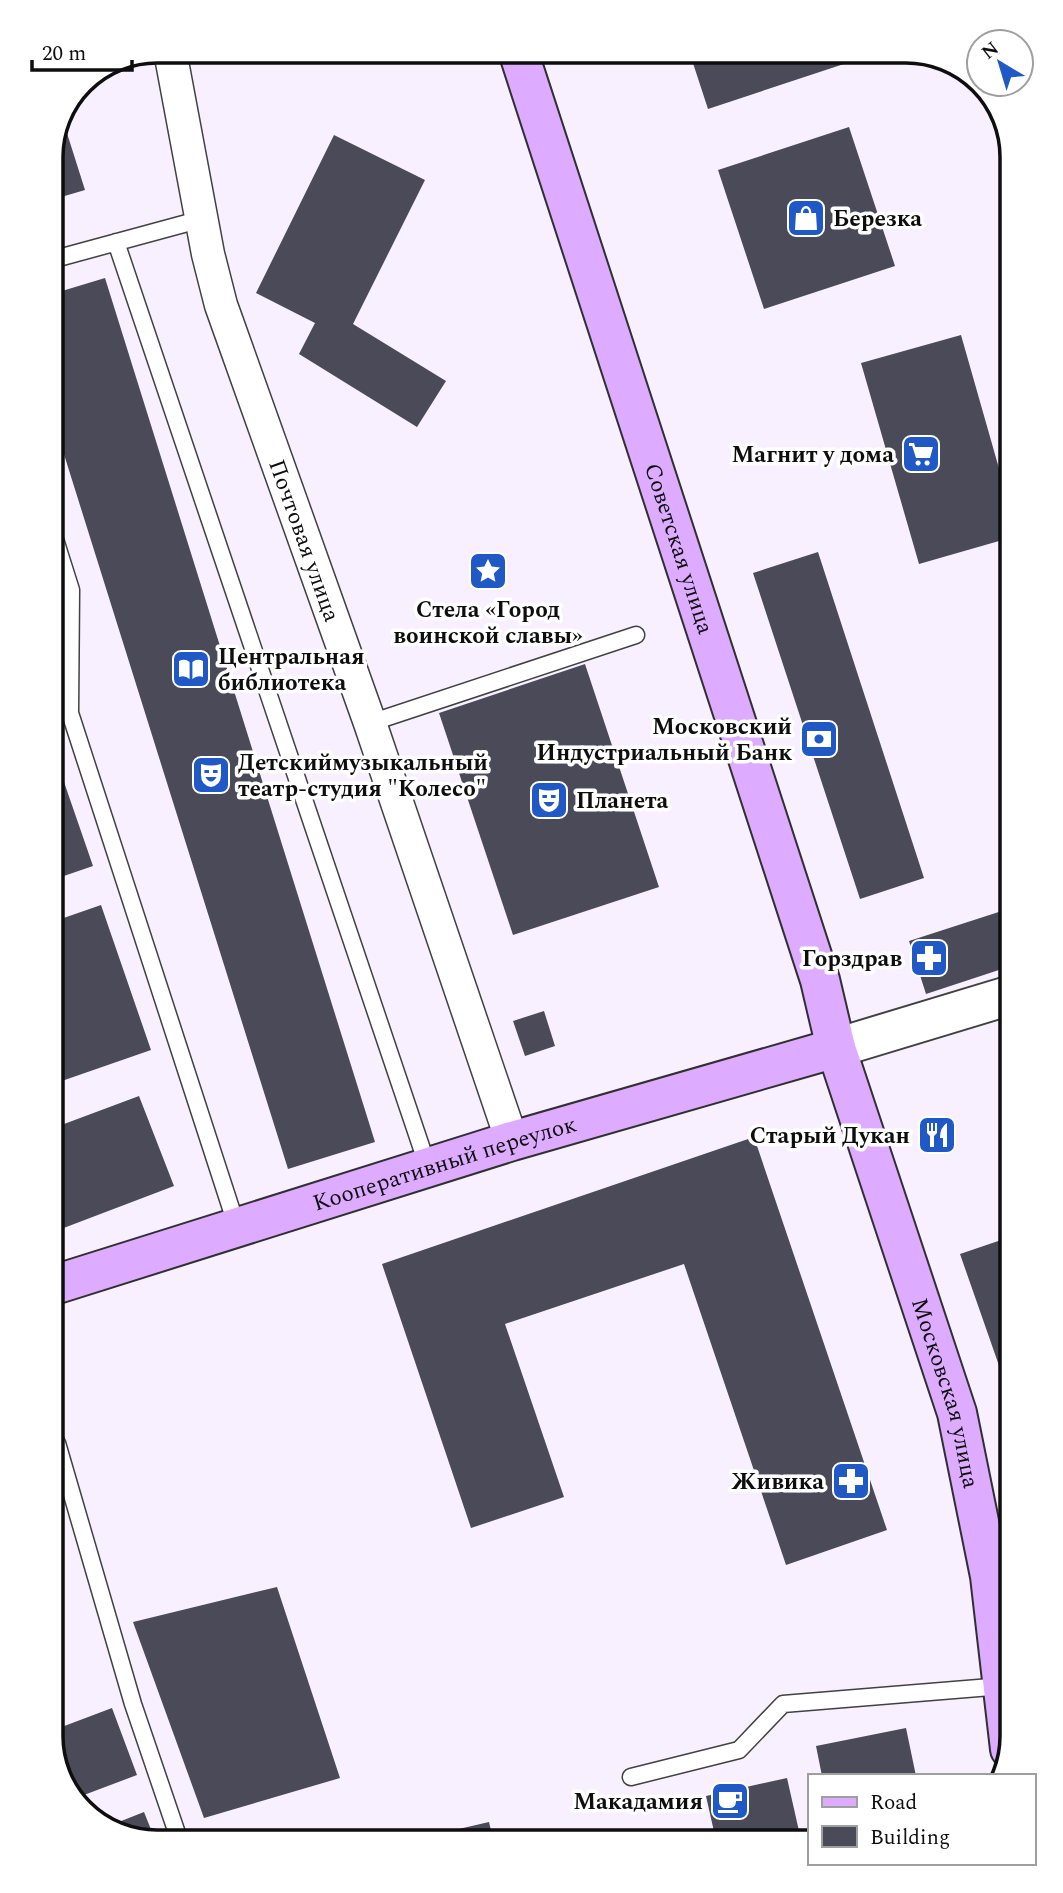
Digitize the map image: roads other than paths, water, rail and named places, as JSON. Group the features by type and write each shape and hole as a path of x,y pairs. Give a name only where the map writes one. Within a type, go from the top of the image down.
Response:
{"main road":[{"name":"Советская улица","path":"522,63 820,979 836,1048"},
{"name":"Кооперативный переулок","path":"63,1282 512,1141 836,1048"},
{"name":"Московская улица","path":"836,1048 957,1413 1000,1570"}],"street":[{"name":"Почтовая улица","path":"172,63 221,305 370,723 512,1141"},
{"path":"836,1048 1000,998"}],"lane":[{"path":"63,257 202,219"},
{"path":"116,242 428,1167"},
{"path":"63,565 71,590 70,713 237,1227"},
{"path":"370,723 636,635"},
{"path":"63,1464 132,1704 176,1830"},
{"path":"631,1777 739,1750 783,1704 1000,1686"}],"place":[{"name":"Березка","path":"806,218"},
{"name":"Магнит у дома","path":"921,454"},
{"name":"Стела «Город воинской славы»","path":"488,571"},
{"name":"Центральная библиотека","path":"191,669"},
{"name":"Московский Индустриальный Банк","path":"819,739"},
{"name":"Детскиймузыкальный театр-студия \"Колесо\"","path":"211,775"},
{"name":"Планета","path":"549,800"},
{"name":"Горздрав","path":"929,958"},
{"name":"Старый Дукан","path":"937,1135"},
{"name":"Живика","path":"851,1481"},
{"name":"Макадамия","path":"730,1801"}]}
